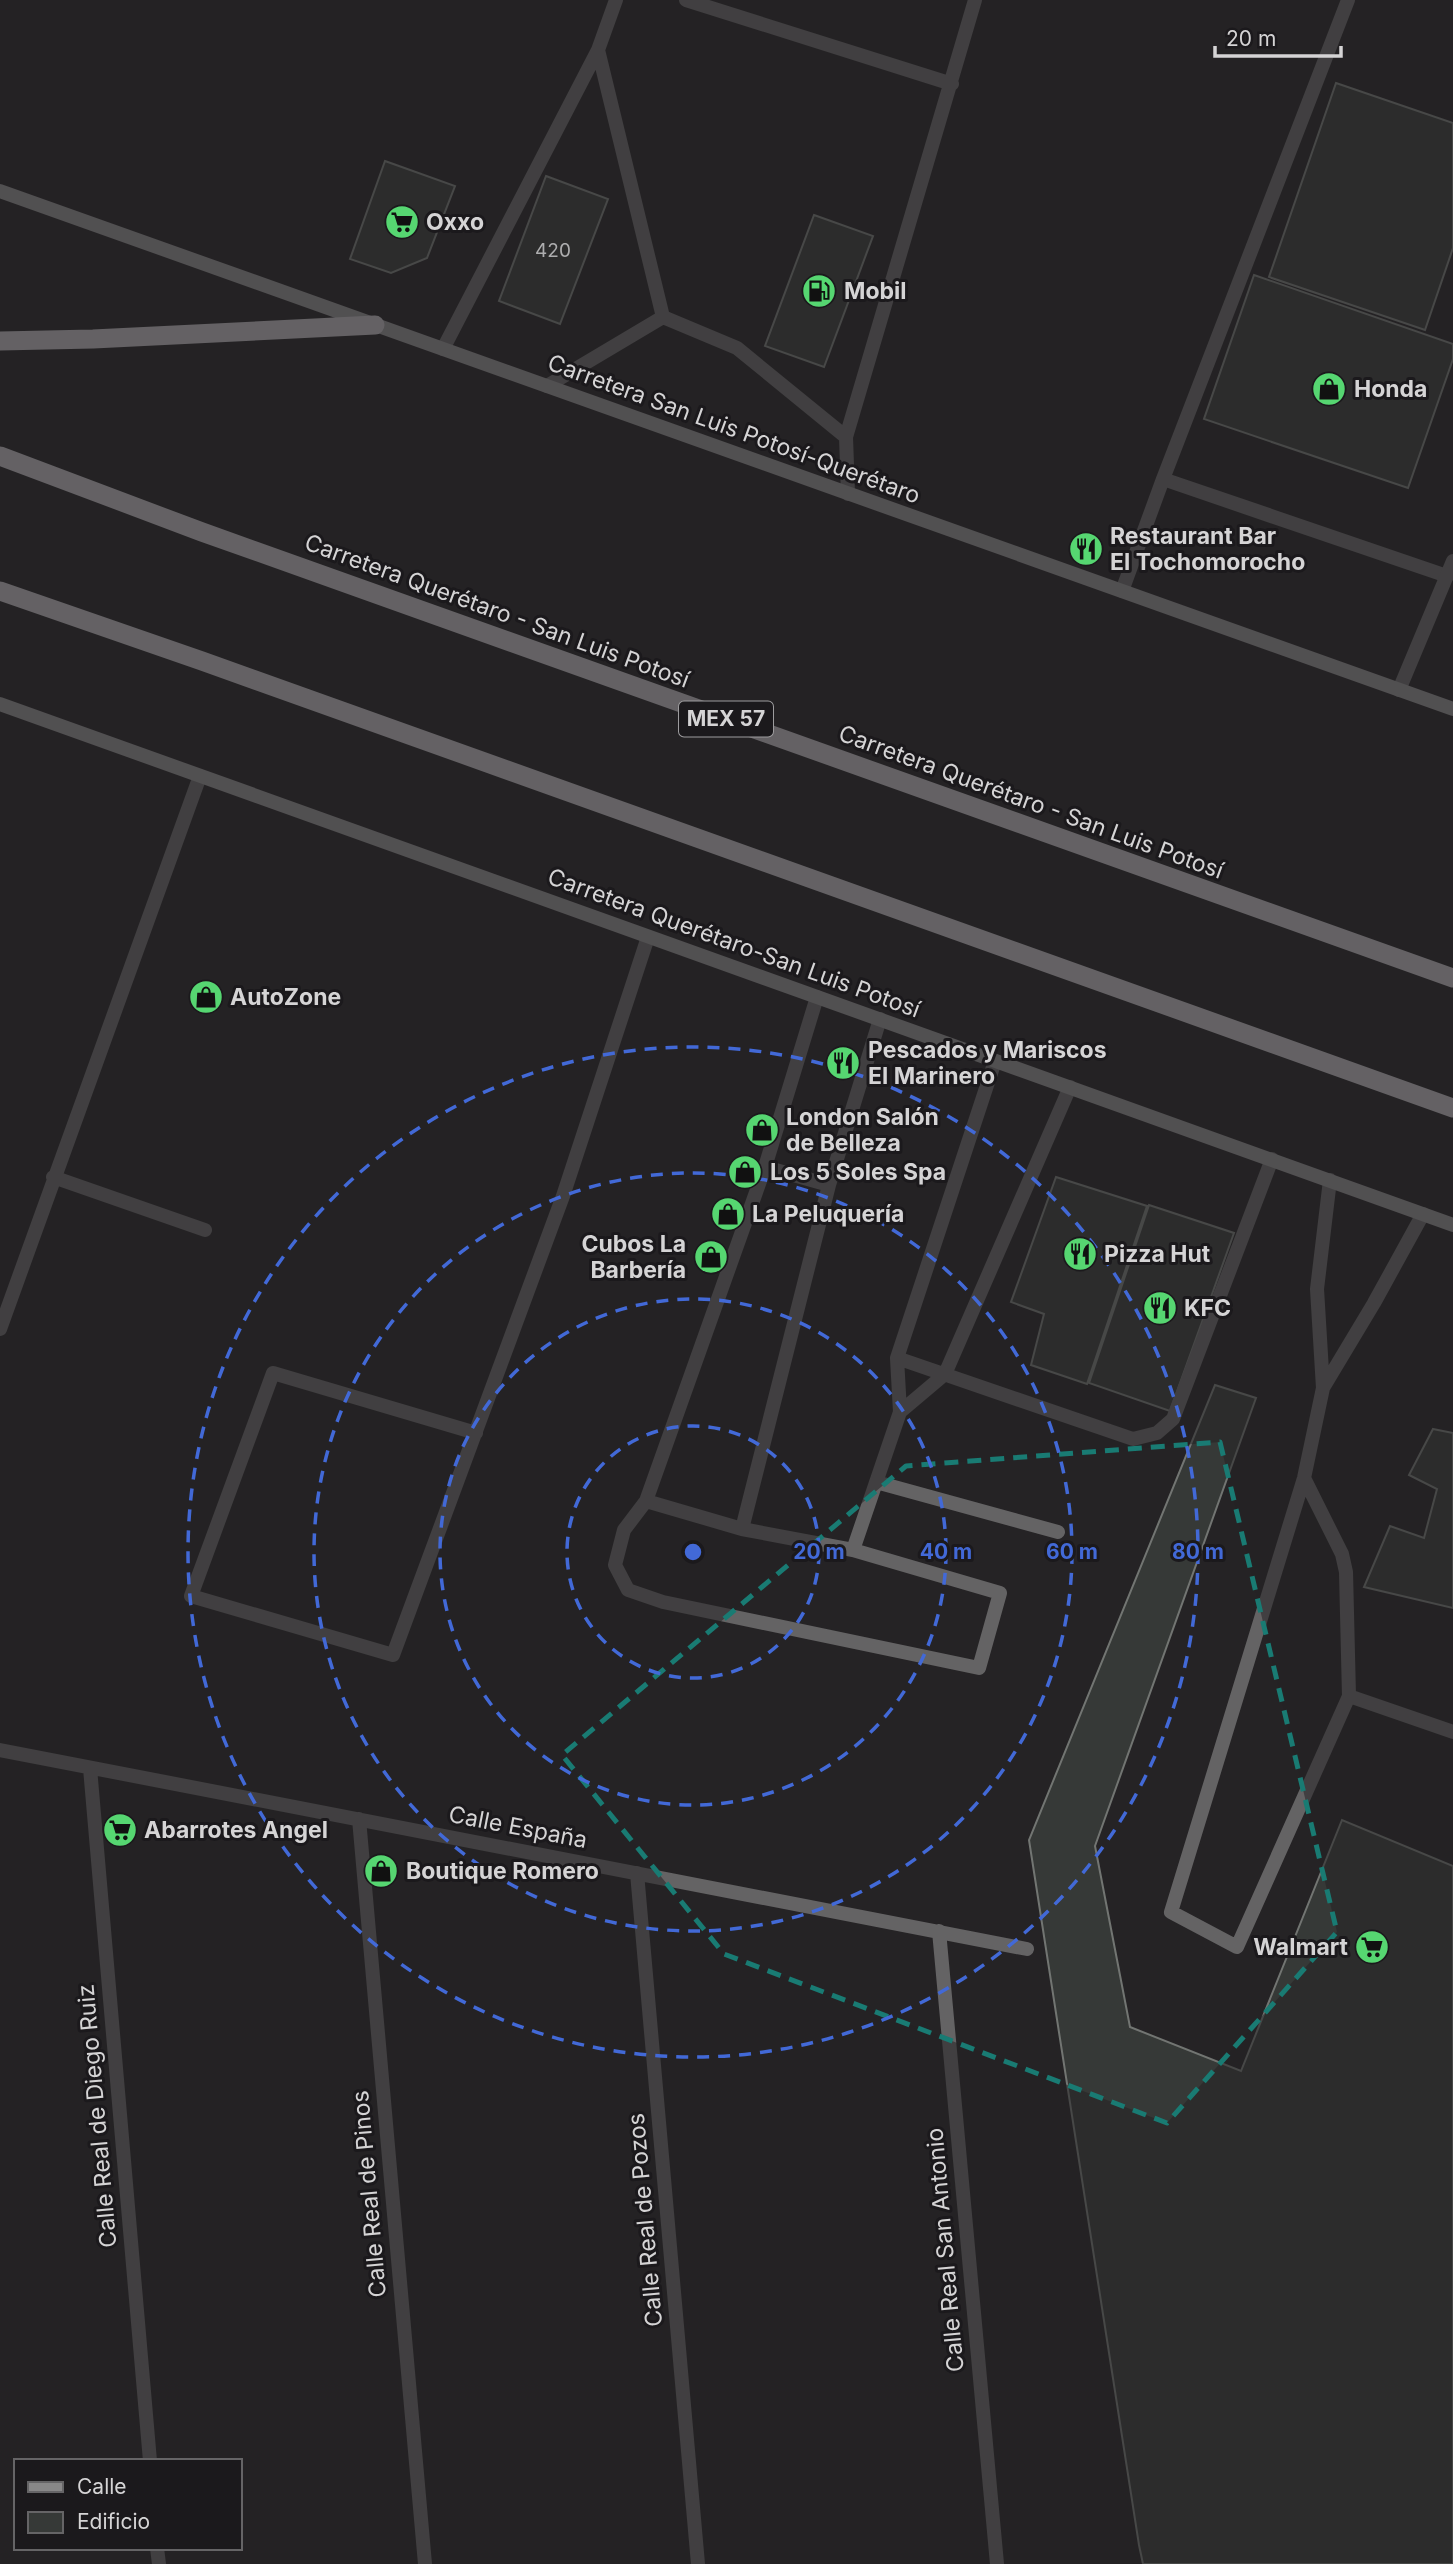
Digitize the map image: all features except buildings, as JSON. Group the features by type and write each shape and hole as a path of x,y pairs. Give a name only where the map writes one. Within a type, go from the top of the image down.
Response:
{"highway":[{"path":"0,341 375,325"},
{"name":"Carretera Querétaro - San Luis Potosí","path":"0,457 228,541 1453,978"},
{"path":"0,591 1453,1108"}],"main road":[{"name":"Carretera San Luis Potosí-Querétaro","path":"0,191 1453,709"},
{"name":"Carretera Querétaro-San Luis Potosí","path":"0,705 1453,1225"}],"street":[{"path":"443,349 598,50 616,0"},
{"path":"686,0 952,84"},
{"path":"848,494 846,437 975,0"},
{"path":"1122,591 1348,0"},
{"path":"598,50 663,317"},
{"path":"547,386 663,317"},
{"path":"663,317 737,348 846,437"},
{"path":"1163,479 1447,576"},
{"path":"1399,690 1453,561"},
{"path":"0,1329 200,776"},
{"path":"476,1433 273,1373 191,1596 393,1655 476,1433 563,1196 648,937"},
{"path":"646,1501 742,1529 853,1550 1000,1593 979,1668 663,1602 628,1590 615,1566 624,1530 646,1501 765,1167 817,997"},
{"path":"742,1529 829,1185 880,1019"},
{"path":"853,1550 900,1412 897,1358 995,1061"},
{"path":"900,1412 945,1374 1070,1087"},
{"path":"897,1358 1133,1439 1157,1433 1173,1419 1272,1160"},
{"path":"765,1167 829,1185"},
{"path":"53,1177 205,1230"},
{"path":"1304,1478 1342,1554 1346,1572 1349,1696 1237,1947 1171,1912 1304,1478 1323,1388 1317,1289 1330,1180"},
{"path":"1323,1388 1423,1214"},
{"path":"876,1482 1058,1532"},
{"path":"1349,1696 1453,1732"},
{"name":"Calle España","path":"0,1751 1027,1949"},
{"name":"Calle Real de Diego Ruiz","path":"90,1768 150,2459"},
{"name":"Calle Real de Pinos","path":"359,1819 425,2564"},
{"name":"Calle Real de Pozos","path":"637,1873 698,2564"},
{"name":"Calle Real San Antonio","path":"939,1931 997,2564"}],"highlighted area":[{"path":"1220,1442 1337,1932 1167,2123 724,1954 562,1755 906,1466"}],"place":[{"name":"Oxxo","path":"402,222"},
{"name":"Mobil","path":"819,291"},
{"name":"Honda","path":"1329,389"},
{"name":"Restaurant Bar El Tochomorocho","path":"1086,549"},
{"name":"AutoZone","path":"206,997"},
{"name":"Pescados y Mariscos El Marinero","path":"843,1063"},
{"name":"London Salón de Belleza","path":"762,1130"},
{"name":"Los 5 Soles Spa","path":"745,1172"},
{"name":"La Peluquería","path":"728,1214"},
{"name":"Pizza Hut","path":"1080,1254"},
{"name":"Cubos La Barbería","path":"711,1257"},
{"name":"KFC","path":"1160,1308"},
{"name":"Abarrotes Angel","path":"120,1830"},
{"name":"Boutique Romero","path":"381,1871"},
{"name":"Walmart","path":"1372,1947"}]}
